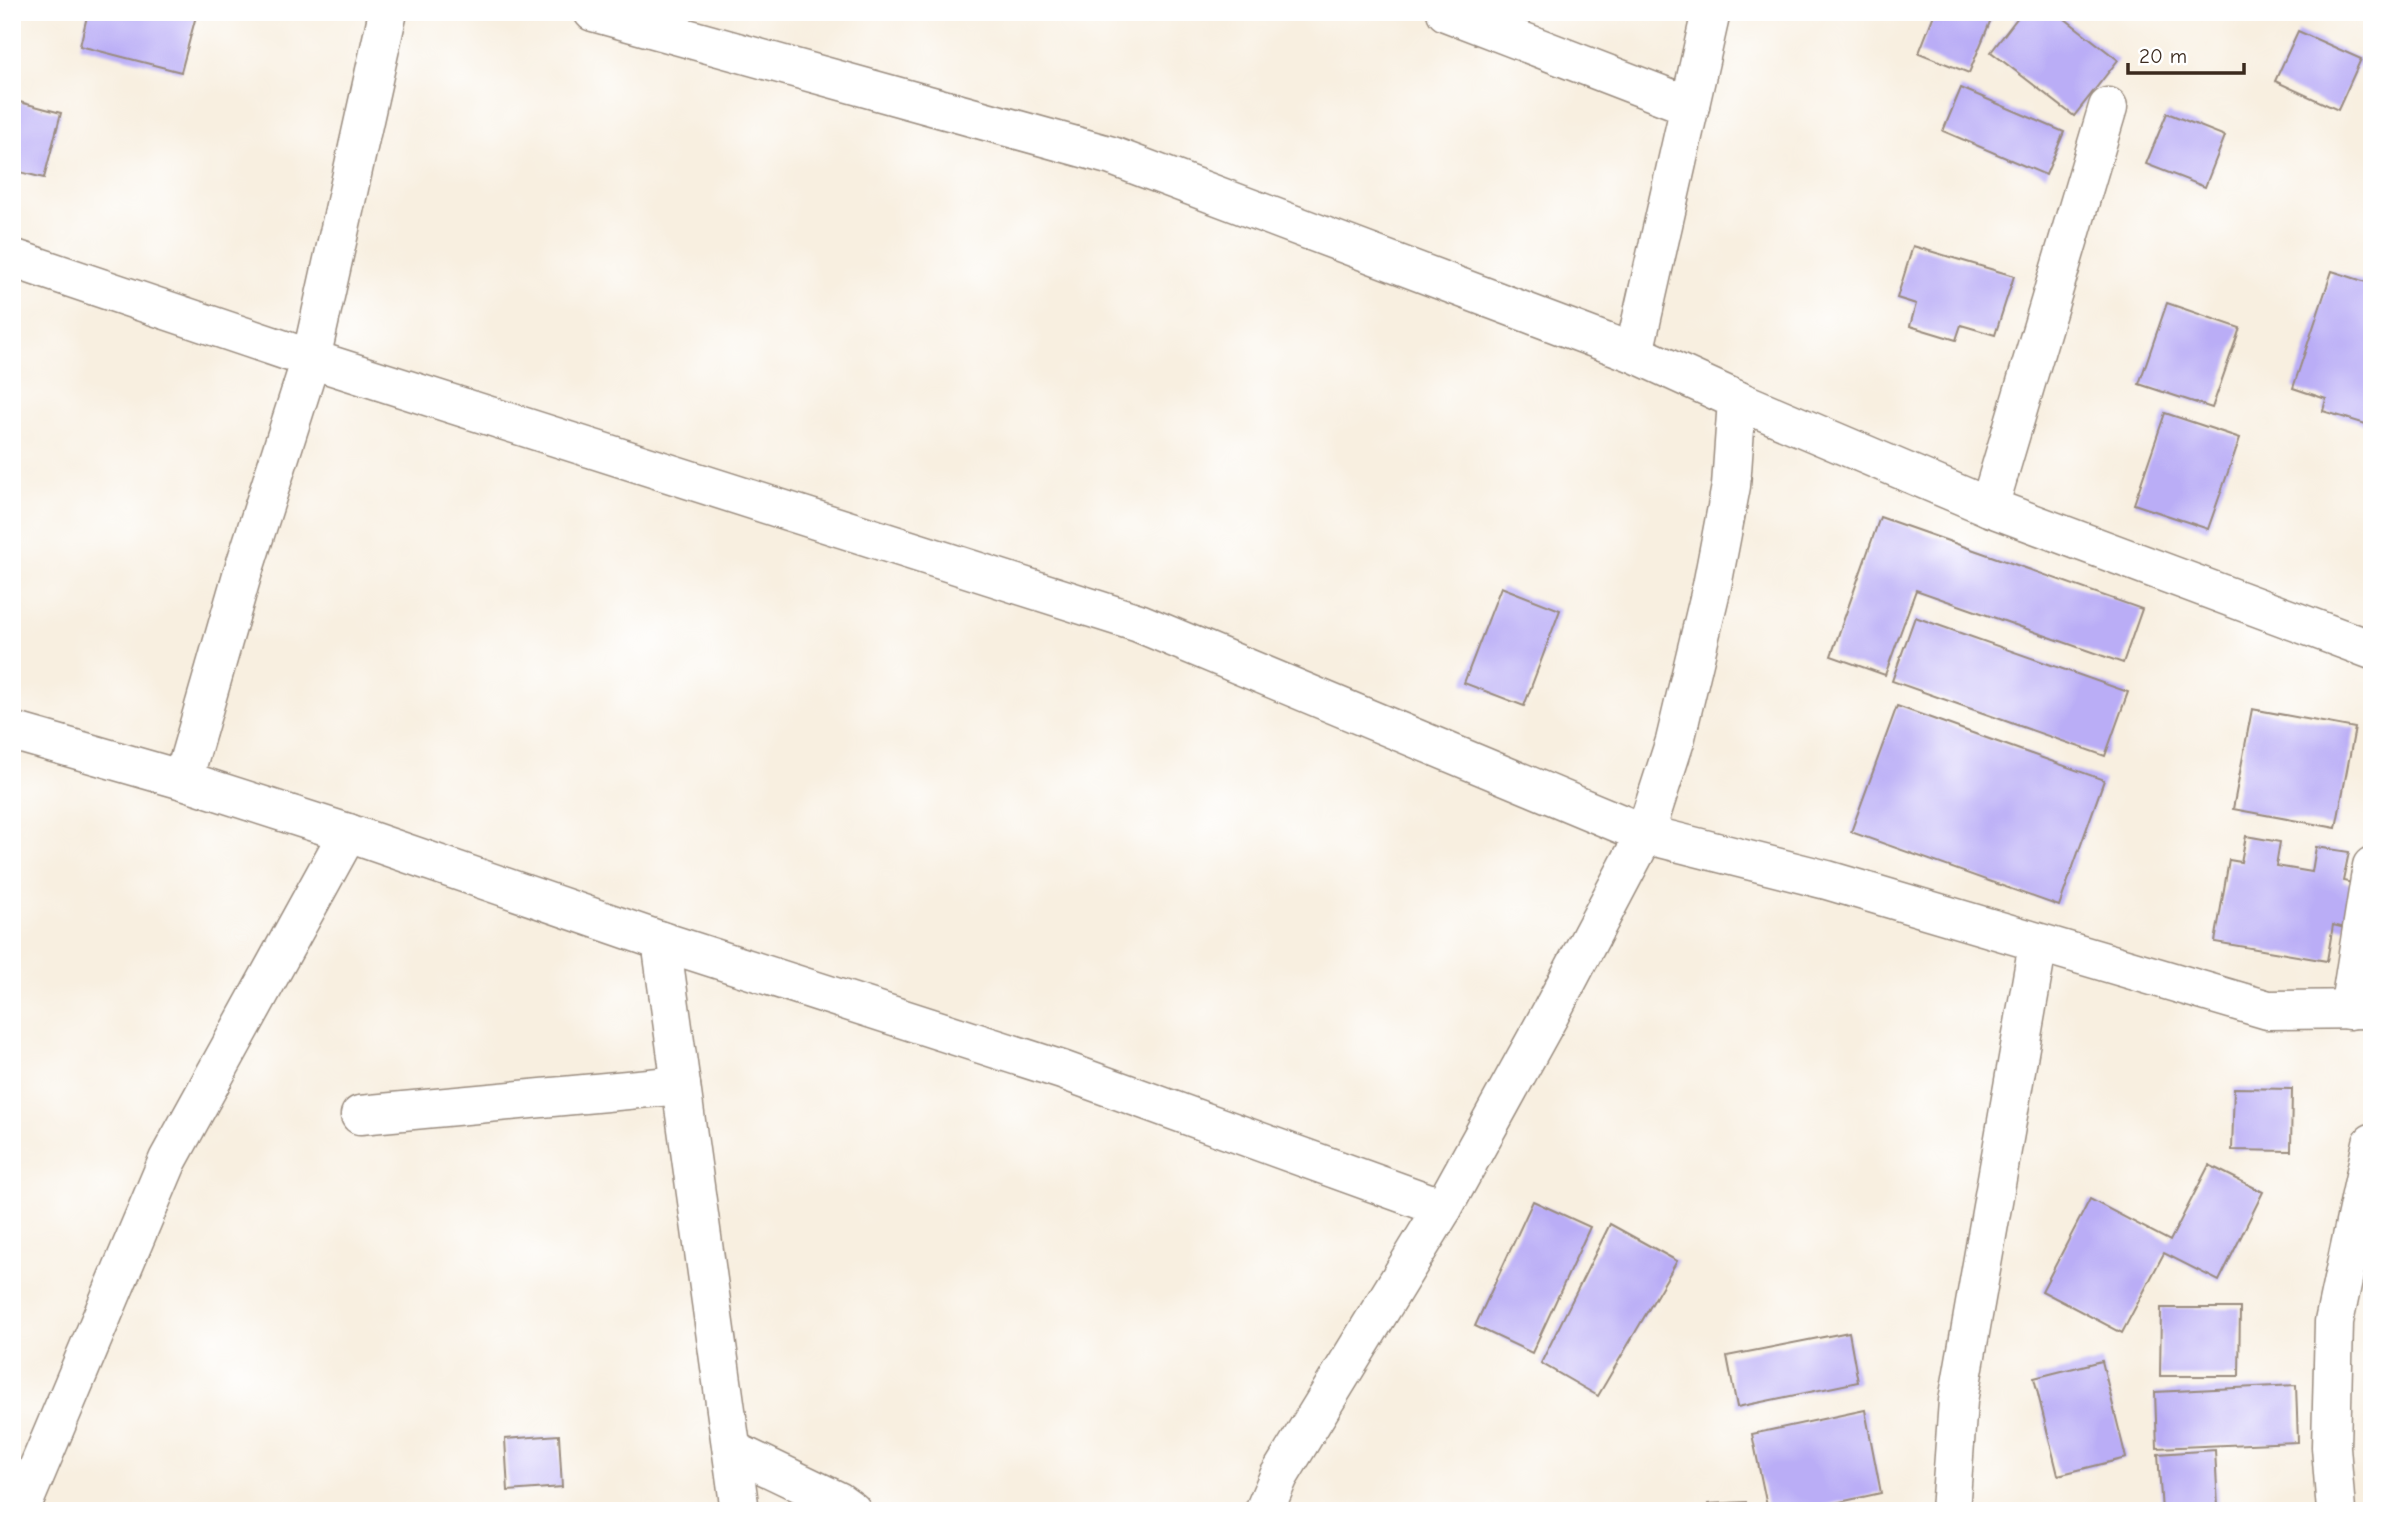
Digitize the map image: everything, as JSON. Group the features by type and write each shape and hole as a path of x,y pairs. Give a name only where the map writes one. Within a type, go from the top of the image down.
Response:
{"street":[{"path":"183,780 242,575 310,359 388,12"},
{"path":"593,12 1112,156 1634,353 1737,400 1989,507 2372,650"},
{"path":"1446,12 1690,106"},
{"path":"1634,353 1711,12"},
{"path":"1989,507 2108,107"},
{"path":"12,258 310,359 1139,623 1645,834 1827,880 2268,1010 2360,1009 2372,866"},
{"path":"1265,1511 1279,1476 1443,1208 1645,834 1675,741 1712,586 1731,486 1737,400"},
{"path":"12,732 183,780 661,942 1062,1070 1443,1208"},
{"path":"20,1511 168,1160 348,834"},
{"path":"661,942 740,1511"},
{"path":"1950,1511 1958,1401 2038,944"},
{"path":"360,1115 681,1085"},
{"path":"2336,1511 2331,1447 2334,1322 2372,1143"},
{"path":"732,1450 838,1501 852,1511"}],"building":[{"path":"88,12 181,12 196,16 181,72 80,46"},
{"path":"1935,12 1981,12 1992,17 1969,73 1919,53"},
{"path":"2022,12 2056,12 2118,60 2074,116 1991,52"},
{"path":"2298,31 2361,59 2338,110 2275,81"},
{"path":"1961,88 2064,132 2046,175 1943,131"},
{"path":"12,100 61,113 44,178 12,170"},
{"path":"2167,113 2225,136 2205,187 2146,164"},
{"path":"1913,246 2014,276 1995,335 1961,325 1956,340 1910,326 1916,304 1897,298"},
{"path":"2332,271 2372,284 2372,426 2323,411 2326,399 2293,388"},
{"path":"2167,303 2240,328 2212,408 2139,384"},
{"path":"2165,413 2240,438 2208,529 2134,504"},
{"path":"1880,517 2142,609 2123,663 1916,590 1885,675 1831,656"},
{"path":"1501,587 1560,610 1524,706 1464,683"},
{"path":"1915,617 2128,692 2105,756 1892,681"},
{"path":"1897,706 2104,780 2059,906 1851,832"},
{"path":"2252,709 2355,728 2336,828 2233,809"},
{"path":"2246,836 2280,842 2276,866 2312,872 2316,847 2349,852 2343,881 2353,883 2345,928 2333,925 2327,961 2215,942 2229,860 2241,862"},
{"path":"2234,1088 2292,1089 2291,1151 2232,1150"},
{"path":"2209,1165 2263,1192 2219,1281 2164,1253 2122,1333 2042,1291 2090,1199 2170,1241"},
{"path":"1533,1201 1590,1227 1532,1353 1475,1326"},
{"path":"1610,1224 1677,1261 1598,1396 1541,1363"},
{"path":"2161,1308 2240,1308 2239,1376 2160,1376"},
{"path":"1849,1332 1858,1382 1737,1407 1727,1356"},
{"path":"2102,1361 2126,1458 2058,1475 2034,1378"},
{"path":"2296,1385 2298,1442 2157,1448 2155,1392"},
{"path":"1865,1410 1881,1493 1799,1511 1768,1511 1752,1434"},
{"path":"559,1435 562,1487 508,1491 505,1439"},
{"path":"2215,1450 2218,1507 2162,1511 2158,1454"},
{"path":"1746,1502 1746,1511 1709,1511 1708,1504"}]}
